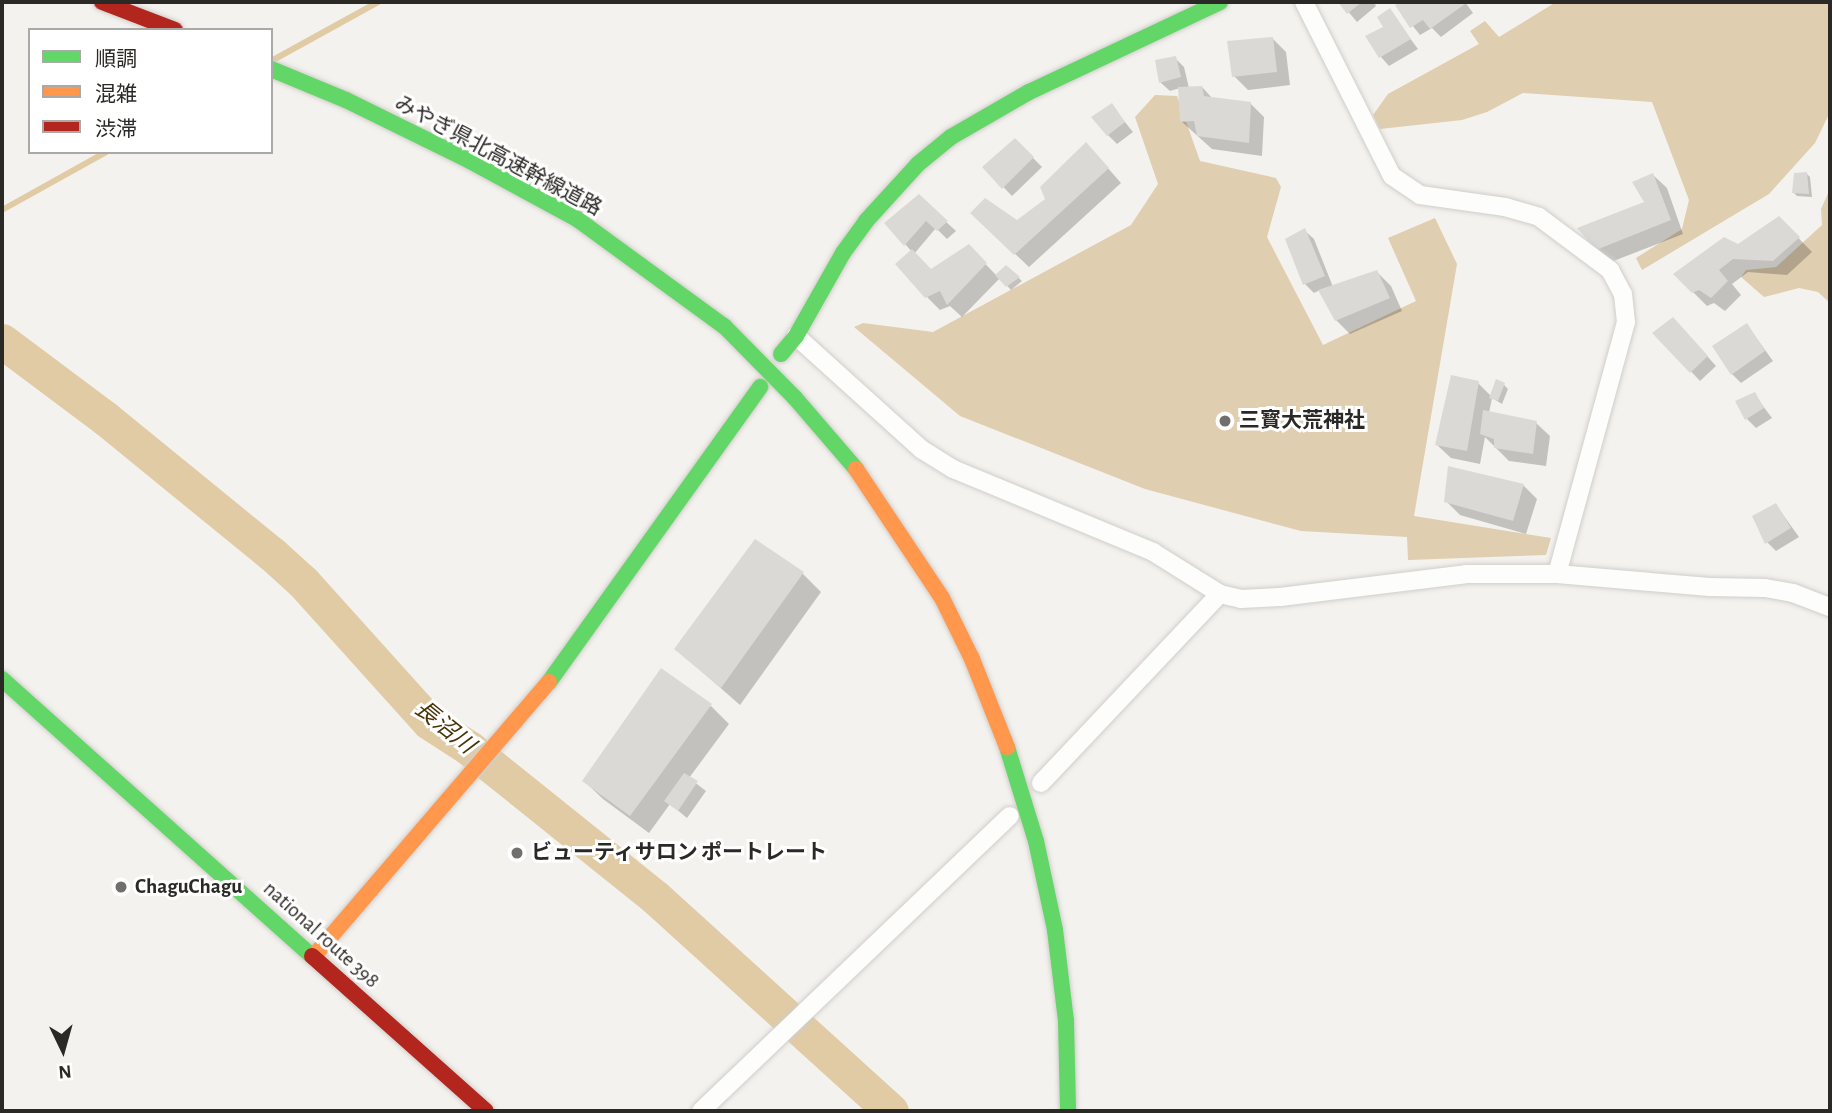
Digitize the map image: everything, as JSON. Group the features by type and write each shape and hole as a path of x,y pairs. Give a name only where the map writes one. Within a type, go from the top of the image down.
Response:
{"main road":[{"path":"102,2 170,28"},
{"path":"782,354 796,337 843,253 866,221 918,164 951,137 1028,92 1220,2"},
{"name":"みやぎ県北高速幹線道路","path":"273,70 346,100 470,161 577,219 724,326 795,398 854,466 942,598 972,659 1009,751 1036,841 1055,930 1066,1021 1068,1111"},
{"path":"314,956 552,679 760,387"},
{"name":"national route 398","path":"2,679 486,1111"}],"street":[{"path":"1304,2 1392,176 1420,195 1506,207 1539,218 1611,270 1623,294 1626,322 1558,574"},
{"path":"796,337 883,417 921,449 942,462 1153,552 1220,594 1241,598 1280,597 1466,575 1558,574 1709,587 1765,588 1793,593 1830,607"},
{"path":"1041,783 1220,594"},
{"path":"701,1111 775,1037 1010,816"}],"shaded area":[{"path":"1556,2 1830,2 1830,112 1815,143 1769,194 1642,270 1636,258 1682,229 1689,200 1652,102 1523,93 1487,112 1462,120 1380,129 1373,115 1388,94 1479,44 1470,31 1485,21 1499,37"},
{"path":"1155,95 1177,96 1200,161 1276,178 1281,187 1267,237 1323,345 1416,301 1388,238 1435,218 1457,264 1414,516 1551,538 1546,555 1408,560 1407,537 1301,531 1145,489 960,416 854,327 863,323 933,332 1131,225 1158,184 1135,117"},
{"path":"1830,189 1830,303 1818,292 1799,288 1764,297 1741,277 1746,270 1776,267 1822,225 1821,209"}],"building":[{"path":"1338,2 1362,2 1347,14"},
{"path":"1401,2 1465,4 1430,29 1423,20 1410,28 1395,5"},
{"path":"1390,8 1411,39 1379,58 1365,36 1383,27 1377,17"},
{"path":"1273,37 1277,72 1232,77 1227,41"},
{"path":"1176,56 1181,77 1159,83 1155,60"},
{"path":"1202,86 1204,96 1251,102 1249,143 1197,136 1194,121 1180,122 1178,87"},
{"path":"1112,103 1125,122 1107,136 1091,117"},
{"path":"1015,138 1034,157 1002,189 982,167"},
{"path":"1086,142 1109,168 1014,255 970,213 985,198 1017,220 1045,199 1040,187"},
{"path":"1807,172 1809,194 1792,193 1794,173"},
{"path":"1653,173 1671,220 1596,250 1577,228 1644,202 1632,182"},
{"path":"919,194 948,221 937,231 926,221 904,246 884,223"},
{"path":"1779,216 1800,237 1773,261 1733,259 1719,270 1728,281 1711,298 1699,290 1692,293 1673,274 1724,237 1738,244"},
{"path":"1305,228 1325,276 1303,285 1285,239"},
{"path":"969,244 987,263 947,305 940,291 925,298 895,264 912,249 931,269"},
{"path":"1006,265 1020,277 1006,287 995,275"},
{"path":"1377,270 1390,298 1335,321 1318,290"},
{"path":"1673,317 1708,356 1690,373 1652,333"},
{"path":"1747,323 1765,351 1731,375 1712,346"},
{"path":"1451,375 1479,381 1467,451 1435,445"},
{"path":"1496,379 1505,383 1498,401 1489,398"},
{"path":"1755,392 1764,408 1745,420 1735,401"},
{"path":"1483,410 1537,421 1533,454 1494,448 1494,439 1480,434"},
{"path":"1448,466 1524,484 1513,521 1444,502"},
{"path":"1776,503 1791,528 1765,544 1752,516"},
{"path":"755,539 804,572 721,688 674,649"},
{"path":"661,668 712,704 630,816 582,781"},
{"path":"684,773 698,781 678,811 664,801"}],"waterway":[{"path":"273,60 378,2"},
{"path":"2,210 102,154"},
{"name":"長沼川","path":"2,341 105,418 272,554 303,582 429,722 469,748 656,898 891,1111"}],"traffic: fast":[{"path":"781,354 796,336 843,253 866,221 918,164 951,137 1029,92 1220,2"},
{"path":"273,70 346,100 470,161 577,219 724,326 795,398 856,469"},
{"path":"549,682 760,387"},
{"path":"2,679 312,956"},
{"path":"1007,747 1036,841 1055,930 1066,1021 1068,1111"}],"traffic: slow":[{"path":"856,469 942,598 972,659 1007,747"},
{"path":"314,956 549,682"}],"traffic: jam":[{"path":"102,2 170,28"},
{"path":"312,956 486,1111"}],"place":[{"name":"三寳大荒神社","path":"1225,421"},
{"name":"ビューティサロン ポートレート","path":"517,853"},
{"name":"ChaguChagu","path":"121,887"}]}
